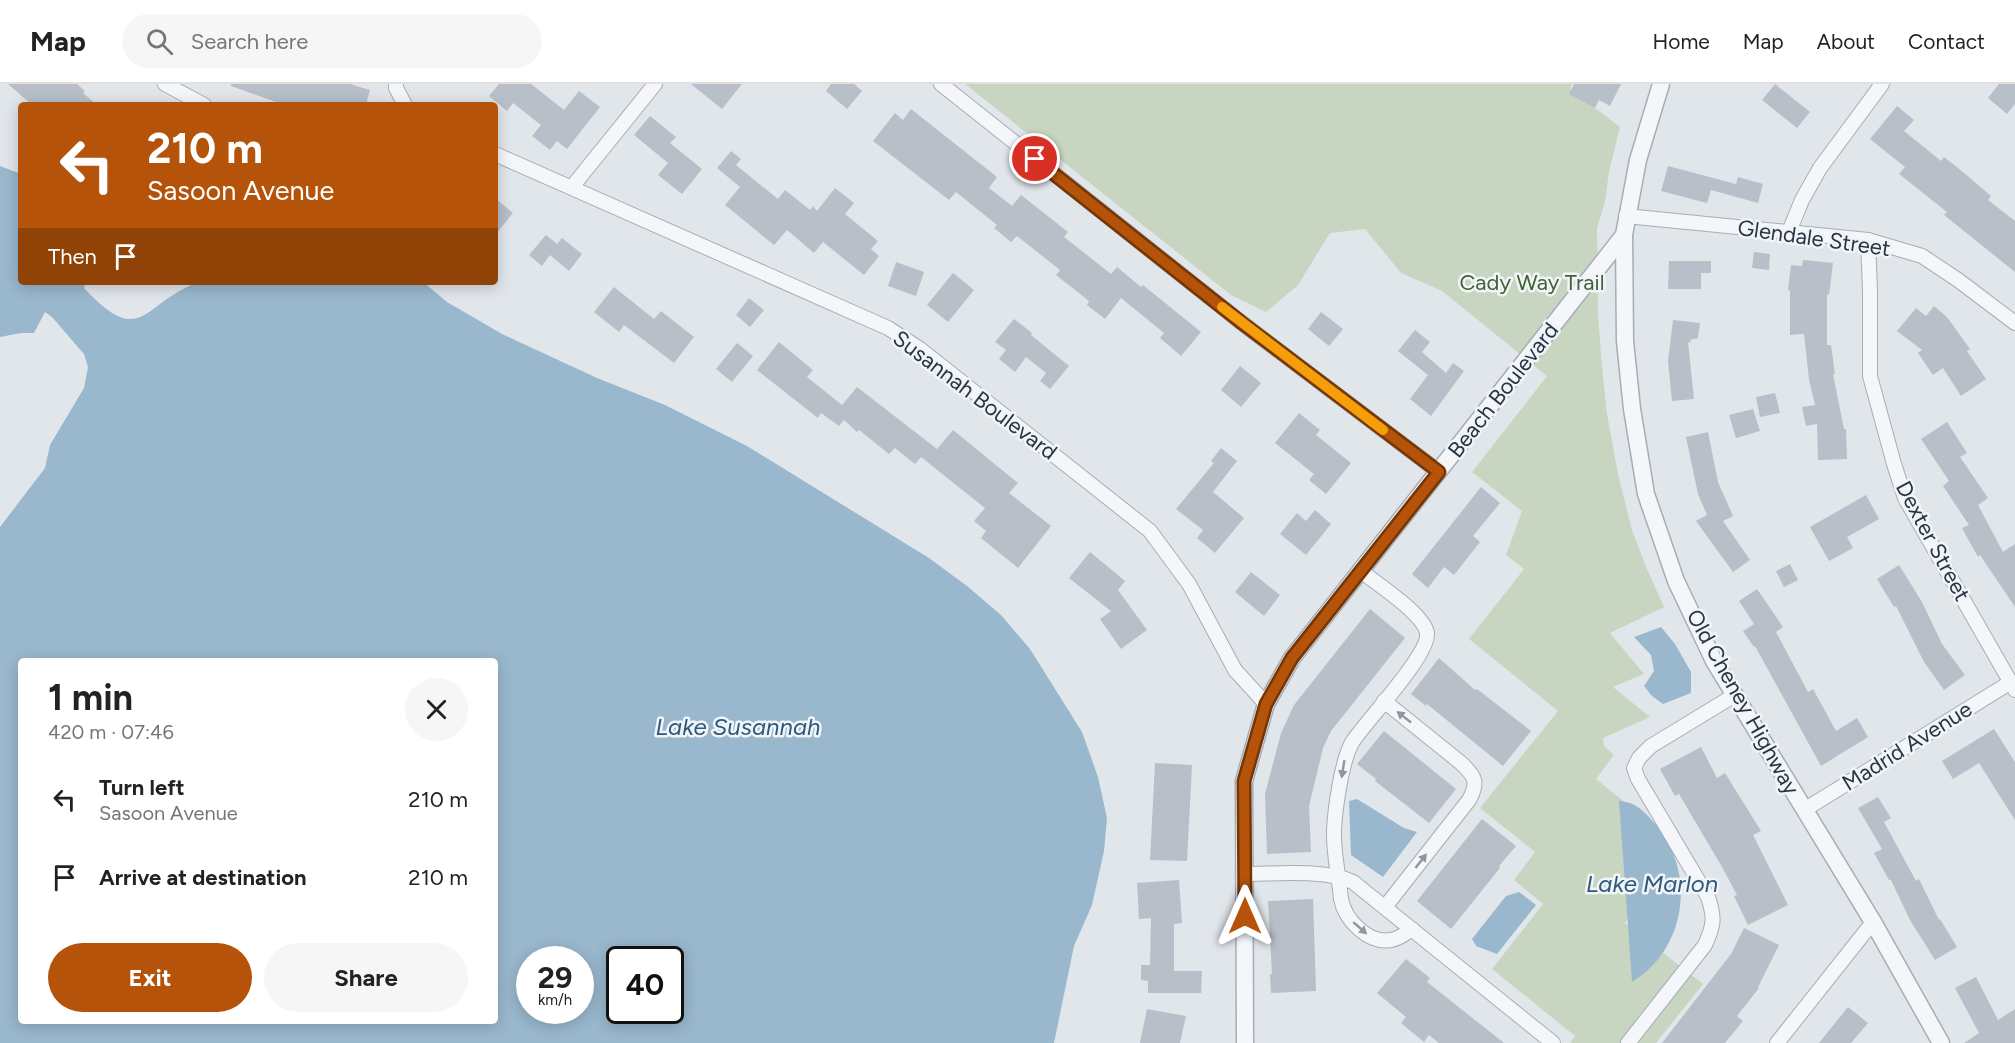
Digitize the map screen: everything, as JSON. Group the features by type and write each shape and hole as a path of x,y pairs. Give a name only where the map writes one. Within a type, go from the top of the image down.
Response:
{"street":[{"path":"165,84 198,102"},
{"path":"396,84 403,102"},
{"path":"572,187 655,84"},
{"path":"941,84 1242,323 1439,472"},
{"name":"Old Cheney Highway","path":"1661,84 1638,160 1624,235 1625,341 1632,409 1646,494 1676,581 1714,661 1873,922 1941,1043"},
{"path":"1789,232 1802,200 1820,168 1882,84"},
{"name":"Susannah Boulevard","path":"498,155 888,328 920,349 1150,531 1189,584 1234,670 1266,704"},
{"name":"Glendale Street","path":"1626,216 1868,240 1922,256 2015,323"},
{"name":"Beach Boulevard","path":"1245,1043 1244,781 1266,704 1292,658 1624,235"},
{"name":"Dexter Street","path":"1868,240 1870,376 1905,498 2013,686"},
{"path":"1361,571 1421,618 1427,640 1418,657 1352,743 1344,760 1334,831 1342,908 1356,926 1368,936 1381,941 1393,940 1412,929"},
{"name":"Madrid Avenue","path":"1804,810 2013,686"},
{"path":"1628,1043 1705,945 1713,927 1713,912 1708,897 1638,779 1634,768 1639,758 1651,746 1735,695"},
{"path":"1384,701 1461,763 1475,780 1475,789 1469,800 1385,907"},
{"path":"1245,874 1339,877 1353,882 1553,1043"},
{"path":"1778,1043 1873,922"}],"green space":[{"name":"Cady Way Trail","path":"965,84 1572,84 1570,89 1620,127 1609,172 1605,202 1597,228 1598,316 1602,367 1607,414 1618,474 1632,530 1664,607 1610,633 1644,674 1613,687 1650,717 1603,738 1604,746 1614,755 1596,779 1676,843 1625,923 1703,984 1656,1043 1570,1043 1575,1036 1492,969 1543,904 1514,880 1535,852 1480,808 1558,711 1469,639 1524,569 1506,555 1522,511 1472,472 1547,376 1442,291 1401,273 1365,229 1330,233 1298,285 1266,312 1231,295"}],"water":[{"name":"Lake Susannah","path":"0,166 18,173 18,285 85,285 84,288 104,307 119,316 131,319 142,316 193,285 427,285 447,302 502,334 597,378 665,405 747,446 929,558 1001,615 1030,649 1082,732 1098,777 1107,818 1104,851 1092,905 1074,946 1054,1043 0,1043 0,527 45,468 50,445 84,388 88,367 84,354 45,312 34,333 0,337"},
{"path":"1661,627 1675,644 1691,672 1691,693 1663,704 1644,686 1654,671 1651,655 1634,637"},
{"path":"1357,799 1404,828 1417,832 1383,877 1351,855 1349,801"},
{"name":"Lake Marlon","path":"1619,801 1640,808 1656,825 1669,844 1677,866 1681,888 1680,910 1674,931 1664,950 1650,968 1632,982"},
{"path":"1519,892 1536,905 1497,954 1476,946 1472,939 1506,896"}],"building":[{"path":"8,84 77,84 94,102 29,102"},
{"path":"231,84 350,84 370,90 367,102 276,102 231,86"},
{"path":"499,84 531,84 564,110 579,91 600,107 567,149 557,141 550,150 532,136 541,125 513,103 507,111 489,96"},
{"path":"691,84 742,84 722,109"},
{"path":"831,84 854,84 862,91 847,109 826,91"},
{"path":"1574,84 1621,84 1610,106 1599,100 1595,108 1569,94"},
{"path":"1775,84 1810,112 1797,128 1762,100"},
{"path":"1999,84 2015,84 2015,104 2007,114 1988,98"},
{"path":"1897,106 1914,120 1904,131 1941,161 1944,157 1963,172 1991,196 1988,200 2015,221 2015,272 1944,215 1947,212 1899,174 1905,167 1870,139"},
{"path":"911,109 997,177 989,188 1012,206 1021,195 1068,232 1064,237 1111,274 1117,267 1201,332 1181,356 1160,338 1164,333 1121,298 1105,319 1087,305 1089,301 1056,275 1060,270 1017,236 1011,242 994,228 997,225 956,192 949,200 873,141 895,113 903,120"},
{"path":"650,116 676,137 670,143 702,169 682,194 658,175 668,163 634,135"},
{"path":"731,151 741,159 736,165 778,199 785,190 810,210 813,206 817,211 835,188 854,203 845,214 878,241 871,249 879,256 864,275 823,242 814,253 787,230 774,245 725,205 740,187 717,168"},
{"path":"1668,166 1736,184 1738,177 1763,184 1758,203 1711,190 1707,203 1661,191"},
{"path":"498,200 513,213 498,231"},
{"path":"546,235 557,244 562,238 582,254 569,271 550,255 542,266 529,255"},
{"path":"1754,252 1770,254 1769,270 1752,268"},
{"path":"1803,260 1833,263 1829,295 1827,294 1827,345 1831,345 1835,374 1833,374 1844,429 1846,429 1847,459 1818,460 1817,424 1806,426 1802,407 1815,405 1809,380 1804,334 1790,335 1790,291 1788,290 1791,265 1802,266"},
{"path":"1669,261 1711,261 1711,273 1701,273 1701,289 1668,289"},
{"path":"896,262 924,272 916,296 888,286"},
{"path":"953,273 974,290 948,322 927,305"},
{"path":"614,287 654,319 661,311 694,337 674,363 624,325 619,332 594,312"},
{"path":"749,298 764,310 750,327 736,315"},
{"path":"1934,306 1947,317 1970,349 1967,351 1986,379 1961,396 1943,368 1933,375 1918,353 1922,350 1897,331 1916,308 1926,316"},
{"path":"1321,312 1343,329 1329,346 1308,329"},
{"path":"1014,319 1069,366 1050,389 1040,381 1046,373 1026,357 1015,372 999,359 1006,350 995,342"},
{"path":"1673,320 1700,323 1698,338 1690,340 1691,343 1688,342 1694,399 1672,401 1668,361"},
{"path":"1415,330 1430,342 1422,352 1446,373 1453,363 1464,371 1431,416 1410,399 1428,375 1398,351"},
{"path":"779,342 813,370 807,377 842,405 857,387 937,449 953,430 1018,483 1009,493 1051,526 1018,568 981,538 986,531 974,521 985,508 921,457 915,464 895,448 889,454 844,420 839,426 821,413 818,418 757,370"},
{"path":"737,343 753,356 732,382 716,369"},
{"path":"1240,366 1261,383 1241,407 1221,390"},
{"path":"1775,393 1780,413 1760,417 1756,397"},
{"path":"1753,409 1760,431 1736,438 1729,415"},
{"path":"1299,413 1320,430 1316,435 1351,463 1326,494 1309,480 1314,474 1275,443"},
{"path":"1947,422 1967,453 1960,457 1988,498 1978,505 2003,552 2015,544 2015,607 1980,555 1978,557 1962,528 1969,525 1943,486 1949,481 1921,439"},
{"path":"1708,432 1718,482 1733,516 1723,521 1750,560 1733,572 1696,521 1707,515 1698,494 1686,437"},
{"path":"1221,448 1237,461 1213,492 1244,518 1215,553 1197,538 1203,530 1176,509 1214,463 1211,461"},
{"path":"1481,487 1500,503 1473,536 1480,542 1454,575 1444,567 1428,588 1412,574"},
{"path":"1866,495 1879,519 1847,537 1853,548 1829,561 1810,527"},
{"path":"1315,510 1331,524 1306,555 1280,534 1297,513 1306,521"},
{"path":"1090,552 1125,581 1118,590 1147,630 1121,649 1100,619 1111,611 1069,578"},
{"path":"1790,564 1798,580 1784,587 1776,571"},
{"path":"1899,565 1922,602 1942,644 1965,675 1944,690 1924,662 1896,606 1894,607 1877,579"},
{"path":"1251,572 1280,595 1264,616 1235,592"},
{"path":"1757,589 1783,627 1776,632 1808,692 1813,689 1836,731 1857,718 1868,737 1821,766 1755,646 1743,631 1754,624 1739,601"},
{"path":"1370,609 1405,638 1331,731 1323,748 1309,806 1311,852 1267,854 1265,794 1281,733 1294,705"},
{"path":"1439,658 1475,690 1477,689 1531,731 1503,766 1427,704 1426,706 1411,694"},
{"path":"1994,729 2015,762 2015,820 1979,763 1953,779 1942,761"},
{"path":"1384,731 1456,789 1429,823 1357,764"},
{"path":"1701,747 1717,778 1725,773 1761,831 1753,835 1788,905 1748,925 1734,896 1737,895 1722,867 1679,794 1675,796 1660,769"},
{"path":"1155,763 1192,765 1187,861 1150,860"},
{"path":"1878,797 1891,818 1884,822 1916,881 1919,879 1939,920 1957,947 1935,960 1910,920 1891,880 1874,853 1882,849 1858,808"},
{"path":"1482,819 1516,846 1451,929 1417,901"},
{"path":"1179,880 1182,923 1174,924 1174,971 1202,971 1201,993 1148,993 1148,981 1141,980 1141,965 1150,965 1151,918 1139,919 1137,883"},
{"path":"1313,899 1316,991 1271,993 1268,901"},
{"path":"1744,928 1779,945 1759,988 1737,1016 1743,1021 1725,1043 1662,1043 1731,954"},
{"path":"1406,959 1430,978 1427,982 1504,1043 1439,1043 1429,1035 1424,1042 1401,1023 1406,1017 1377,993"},
{"path":"1976,977 1998,1020 2015,1009 2015,1043 1964,1043 1979,1033 1955,988"},
{"path":"1848,1007 1868,1023 1851,1043 1819,1043"},
{"path":"1147,1009 1186,1016 1180,1043 1140,1043"}],"slow traffic":[{"path":"1222,307 1383,430"}],"route":[{"path":"1035,159 1242,323 1439,472 1292,658 1266,704 1244,781 1245,916"}]}
